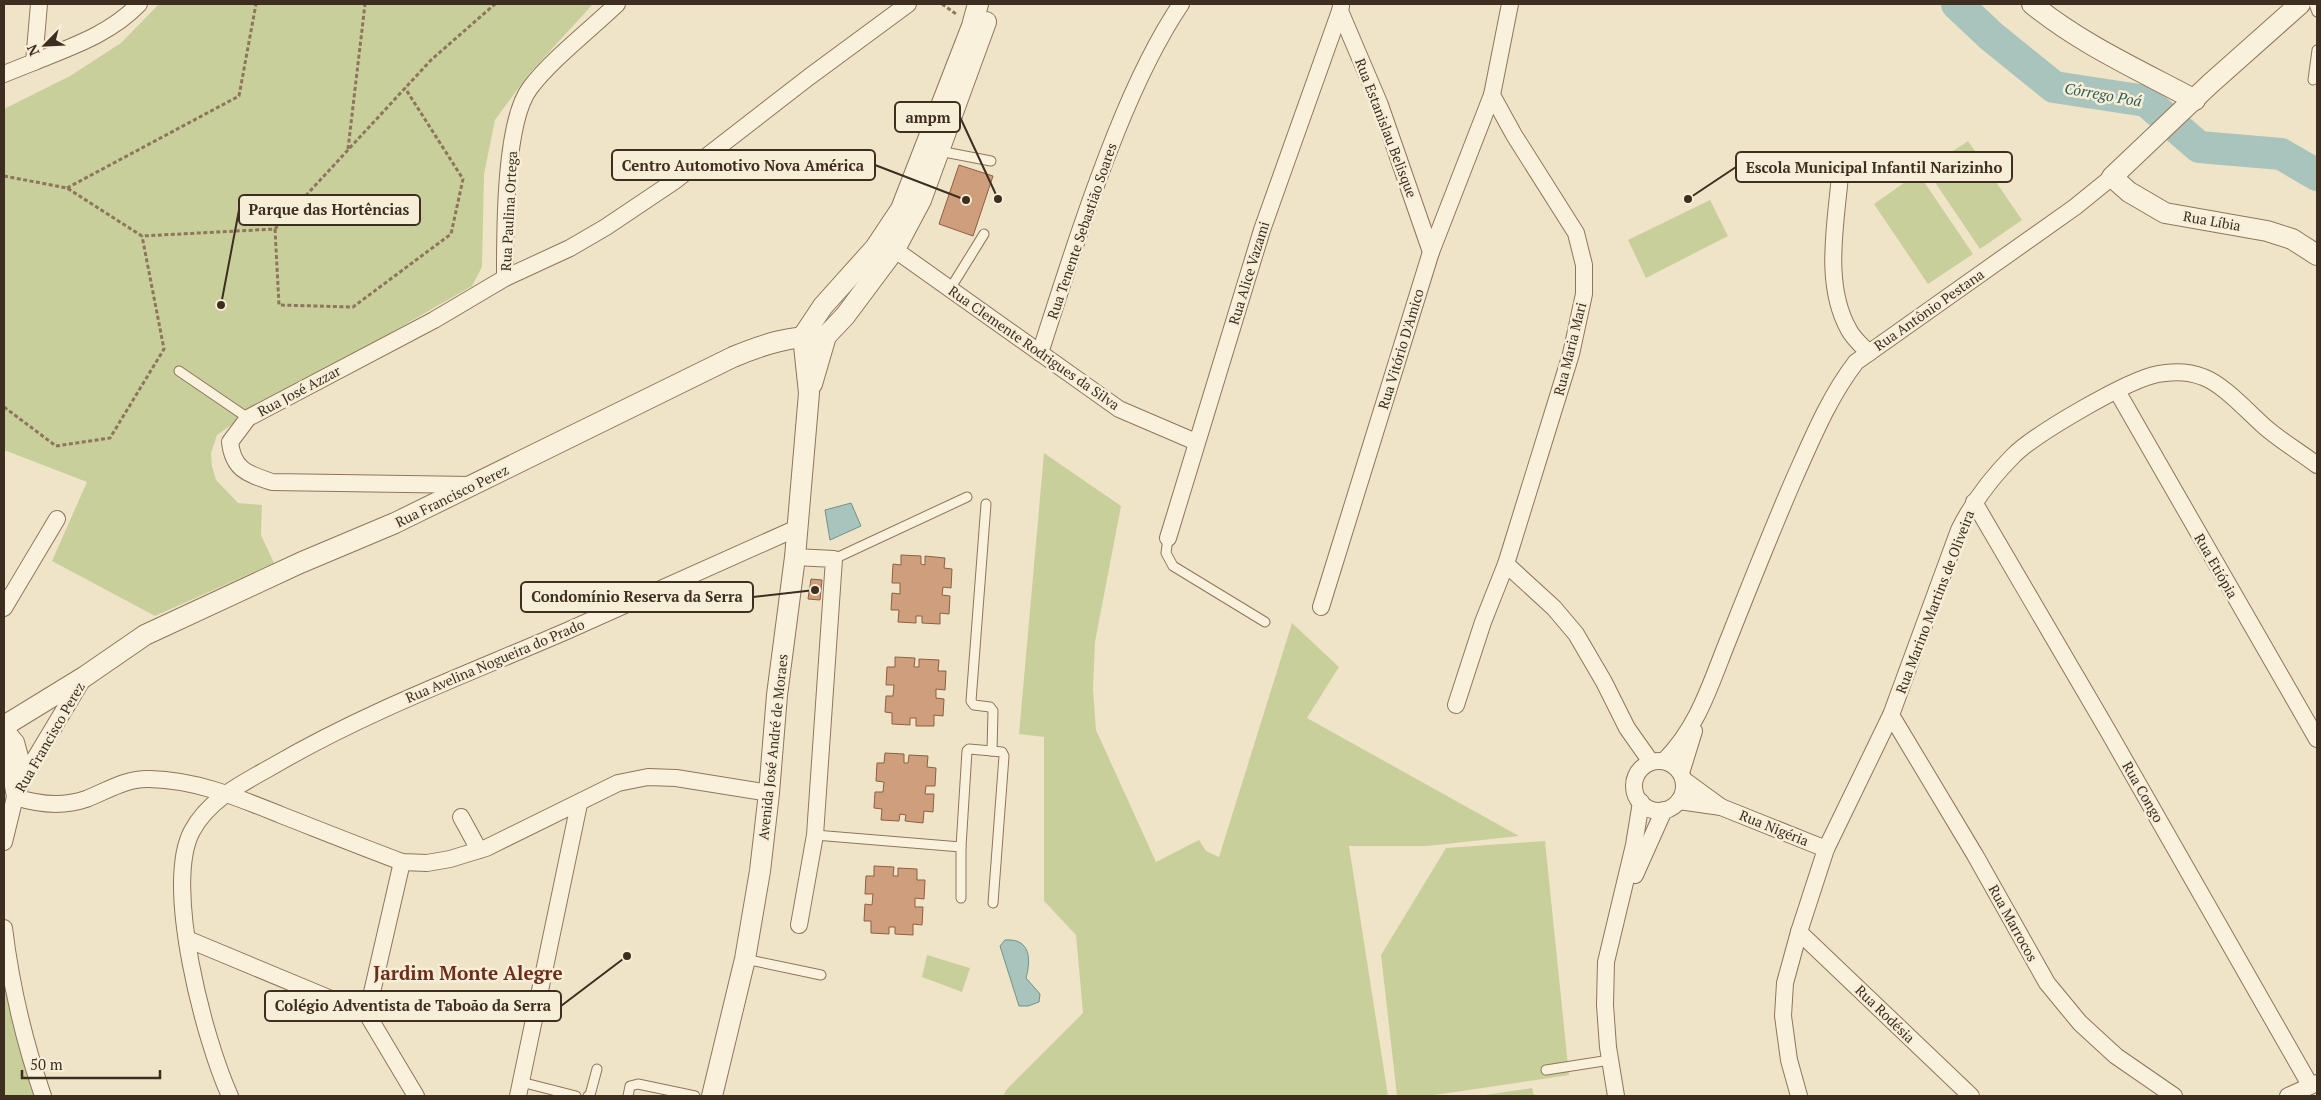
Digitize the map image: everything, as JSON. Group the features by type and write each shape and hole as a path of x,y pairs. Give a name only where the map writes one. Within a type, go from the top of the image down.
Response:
{"street":[{"path":"34,62 39,4"},
{"path":"4,74 95,38 115,26 139,4"},
{"name":"Rua Paulina Ortega","path":"505,278 507,181 520,107 529,89 545,72 617,4"},
{"name":"Rua José Azzar","path":"474,485 272,482 251,475 239,467 232,457 230,442 248,418 434,320 505,278 570,248 606,227 676,180 809,77 908,4"},
{"name":"Avenida José André de Moraes","path":"712,1096 745,959 760,872 769,794 777,695 795,557 809,393 803,336 823,306 866,260 888,245 972,26 978,4"},
{"name":"Avenida José André de Moraes","path":"809,393 826,336 845,316 888,245 921,200 976,54 991,4"},
{"name":"Rua Tenente Sebastião Soares","path":"1040,353 1093,191 1151,53 1181,4"},
{"path":"1492,95 1510,4"},
{"path":"2032,4 2054,22 2191,104"},
{"name":"Rua Antônio Pestana","path":"1651,765 1679,746 1696,719 1765,547 1816,430 1841,381 1856,362 2074,207 2121,177 2153,138 2300,4"},
{"name":"Rua Estanislau Belisque","path":"1341,8 1380,105 1431,252"},
{"name":"Rua Alice Vazami","path":"1168,538 1262,230 1341,8"},
{"name":"Rua Vitório D'Amico","path":"1321,608 1431,252 1492,95"},
{"name":"Rua Maria Mari","path":"1456,706 1483,622 1506,564 1571,354 1584,294 1584,265 1576,233 1514,135 1492,95"},
{"path":"1840,175 1833,256 1836,297 1849,331 1869,353"},
{"name":"Rua Líbia","path":"2121,177 2165,213 2267,231 2292,239 2317,255"},
{"name":"Rua Clemente Rodrigues da Silva","path":"888,245 1119,409 1196,442"},
{"name":"Rua Francisco Perez","path":"4,727 84,677 145,635 300,563 395,523 733,357 763,345 803,336 826,336"},
{"name":"Rua Marino Martins de Oliveira","path":"1799,1096 1790,1060 1783,1016 1785,983 1799,932 1826,849 1891,715 1959,530 1974,502 2014,455 2050,429 2117,391 2156,374 2186,371 2205,377 2267,428 2317,465"},
{"name":"Rua Etiópia","path":"2117,391 2317,739"},
{"name":"Rua Congo","path":"1974,502 2314,1084"},
{"path":"4,608 58,519"},
{"name":"Rua Avelina Nogueira do Prado","path":"230,1096 209,1039 187,939 181,898 182,864 187,843 192,831 201,818 226,793 299,751 390,706 797,528"},
{"path":"795,557 834,559 815,835 799,925"},
{"path":"1506,564 1554,608 1576,634 1604,682 1626,728 1651,765 1677,768 1682,776 1683,794 1672,807 1656,810 1641,802"},
{"name":"Rua Francisco Perez","path":"15,797 26,774 84,677"},
{"name":"Rua Marrocos","path":"1891,715 1975,855 2047,983 2080,1023 2116,1056 2174,1096"},
{"name":"Rua Antônio Pestana","path":"1682,776 1693,740 1696,719"},
{"path":"4,727 16,742 26,774"},
{"path":"4,735 15,797 4,842"},
{"path":"1616,1096 1610,1060 1605,1005 1606,962 1634,845 1641,802 1634,787 1651,765"},
{"name":"Rua Nigéria","path":"1682,776 1721,807"},
{"path":"15,797 34,803 50,804 84,800 120,783 148,778 182,781 226,793 402,862 427,863 450,859 479,850 579,804 618,783 648,777 701,781 769,794"},
{"name":"Rua Nigéria","path":"1679,801 1721,807 1826,849"},
{"path":"520,1089 579,804"},
{"path":"1619,909 1664,810"},
{"path":"461,817 479,850"},
{"path":"367,1014 402,862"},
{"path":"4,928 10,974 19,1014 31,1062 43,1096"},
{"name":"Rua Rodésia","path":"1799,932 1971,1096"},
{"path":"187,939 367,1014 416,1096"},
{"path":"2288,1096 2314,1084"}],"lane":[{"path":"2314,4 2317,12"},
{"path":"2313,80 2317,50"},
{"path":"939,151 991,161"},
{"path":"950,289 984,234"},
{"path":"179,371 248,418"},
{"path":"834,559 967,497"},
{"path":"986,504 971,701 974,705 990,707 993,711 992,751"},
{"path":"1168,538 1166,553 1173,566 1265,622"},
{"path":"961,898 961,847 967,751 969,749 1002,752 1004,756 993,902"},
{"path":"815,835 961,847"},
{"path":"745,959 821,975"},
{"path":"1546,1070 1610,1060"},
{"path":"588,1096 597,1070"},
{"path":"628,1096 630,1086 638,1084 695,1096"},
{"path":"520,1089 576,1096"}],"path":[{"path":"67,188 239,96 256,4"},
{"path":"348,150 365,4"},
{"path":"406,88 463,179 451,234 353,307 279,305 276,230 431,60 495,4"},
{"path":"4,176 67,188 142,236 276,230"},
{"path":"4,407 56,446 110,438 164,349 142,236"}],"green space":[{"path":"159,4 593,4 528,75 495,120 484,174 482,267 472,286 240,419 217,435 211,453 216,480 238,503 262,505 261,535 274,563 155,616 52,561 87,482 4,450 4,109 70,76 121,43"},
{"path":"1968,141 2022,220 1980,249 1926,169"},
{"path":"1918,173 1973,254 1928,284 1874,204"},
{"path":"1710,200 1728,236 1646,278 1628,240"},
{"path":"1044,453 1121,506 1095,642 1093,689 1096,730 1156,862 1199,840 1206,851 1219,857 1292,623 1339,667 1307,718 1519,836 1427,846 1349,846 1388,1096 1003,1096 1007,1089 1083,1013 1076,935 1044,901 1044,737 1019,734"},
{"path":"1545,841 1569,1075 1428,1096 1397,1096 1381,955 1446,848"},
{"path":"927,955 970,968 962,992 922,977"},
{"path":"4,983 35,1096 4,1096"},
{"path":"1532,1088 1534,1096 1478,1096"}],"water":[{"path":"851,503 861,526 830,540 825,510"},
{"path":"1005,940 1014,940 1020,943 1027,951 1026,978 1040,994 1039,1002 1028,1006 1019,1006 1000,946"}],"building":[{"path":"959,165 993,176 973,236 939,224"},
{"path":"901,555 921,556 921,564 925,565 925,556 945,558 944,568 952,569 951,588 943,587 942,595 950,596 949,614 940,613 940,624 922,623 922,616 916,616 916,623 898,622 899,610 891,610 892,593 900,594 900,583 892,583 893,564 901,565"},
{"path":"811,579 822,580 820,600 808,599"},
{"path":"895,657 915,658 914,667 919,667 919,659 939,660 938,671 946,671 945,690 936,689 936,698 944,699 943,716 934,715 934,726 916,726 916,718 910,718 910,725 892,724 892,713 885,712 886,696 893,696 894,685 886,685 887,667 895,667"},
{"path":"885,753 904,754 904,763 908,763 909,755 928,756 927,767 936,768 935,786 926,786 925,794 934,794 933,812 924,811 923,823 905,821 906,815 900,814 899,821 881,820 882,809 874,808 875,792 883,792 884,782 876,781 877,763 884,763"},
{"path":"874,866 894,867 893,876 898,876 898,868 917,869 917,880 925,880 924,899 915,898 915,907 923,907 922,925 913,924 913,935 895,934 895,927 889,927 889,934 871,933 871,921 864,921 865,904 872,905 873,894 865,894 866,876 874,876"}],"waterway":[{"name":"Córrego Poá","path":"1957,4 1991,36 2054,87 2146,101 2199,147 2281,154 2317,175"}],"place":[{"name":"ampm","path":"998,199"},
{"name":"Escola Municipal Infantil Narizinho","path":"1688,199"},
{"name":"Centro Automotivo Nova América","path":"966,200"},
{"name":"Parque das Hortências","path":"221,305"},
{"name":"Condomínio Reserva da Serra","path":"815,590"},
{"name":"Colégio Adventista de Taboão da Serra","path":"627,956"}],"district":[{"name":"Jardim Monte Alegre","path":"468,973"}]}
